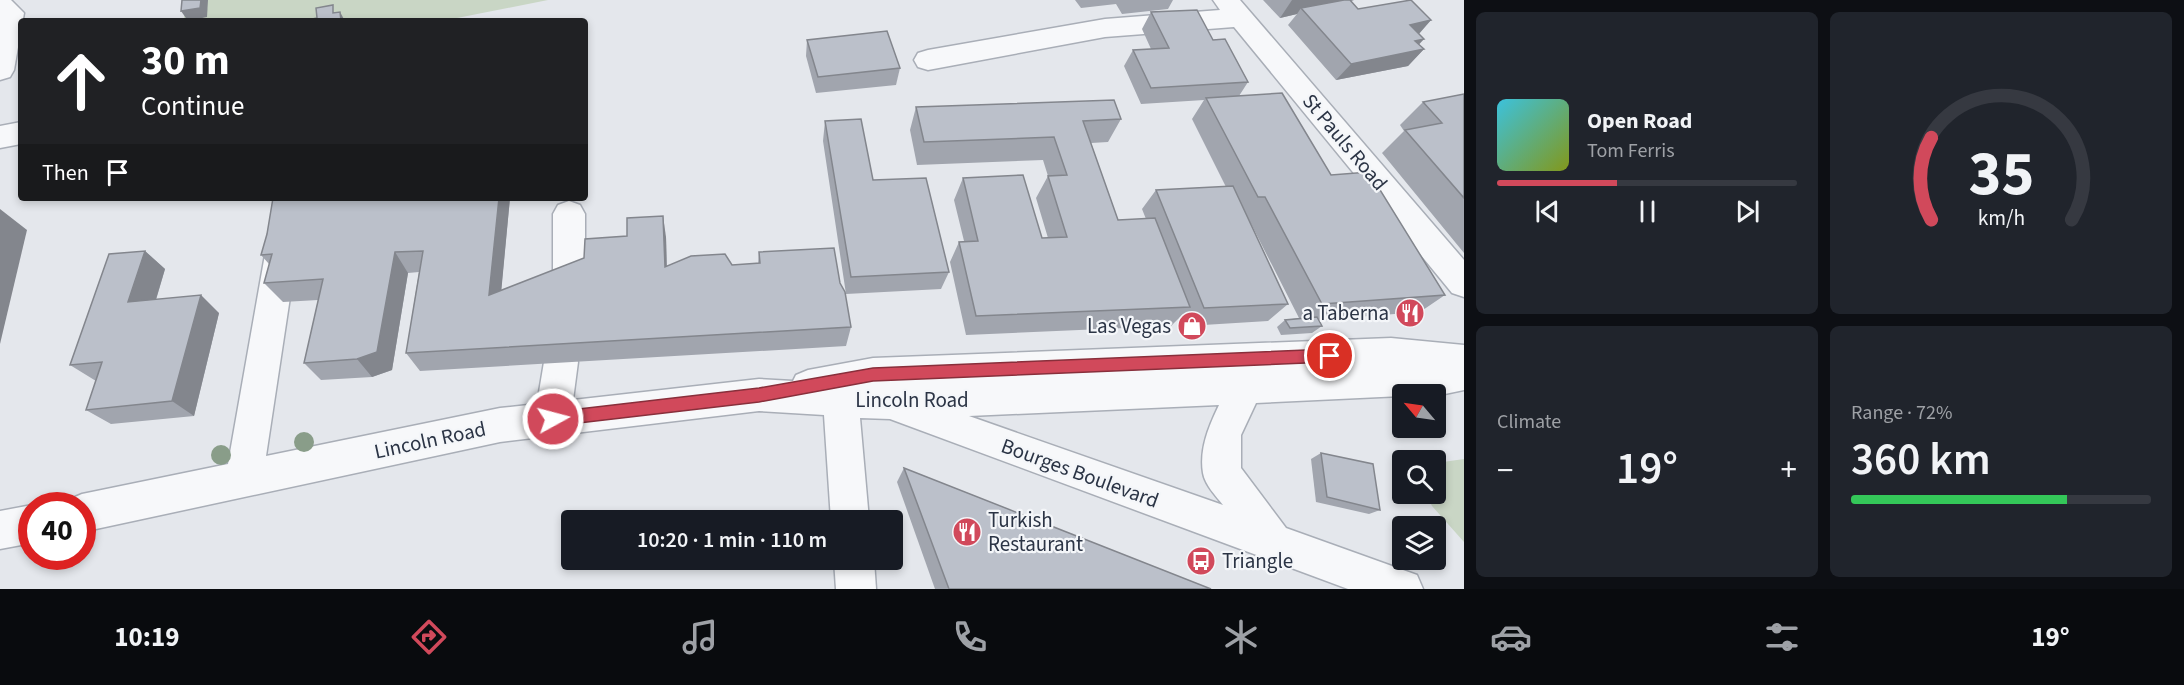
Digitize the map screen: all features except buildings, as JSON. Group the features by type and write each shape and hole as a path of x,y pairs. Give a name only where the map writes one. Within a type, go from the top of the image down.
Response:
{"street":[{"path":"0,5 11,13 0,70"},
{"path":"928,60 1105,28 1233,9"},
{"name":"St Pauls Road","path":"1233,9 1464,283"},
{"path":"0,137 18,134"},
{"path":"244,479 290,201"},
{"path":"569,214 569,287"},
{"path":"759,395 873,374 1391,353 1464,361"},
{"path":"553,419 561,362"},
{"name":"Lincoln Road","path":"96,510 500,425 759,395 888,403 1440,379 1464,374"},
{"path":"1245,387 1223,435 1222,473 1273,542"},
{"path":"841,400 849,510"},
{"name":"Bourges Boulevard","path":"888,403 1403,589"},
{"path":"0,530 18,527"},
{"path":"855,570 856,589"}],"green space":[{"path":"185,0 548,0 457,18 184,18"},
{"path":"1464,459 1464,542 1446,522 1446,516 1441,516 1431,504 1446,504 1446,462"}],"place":[{"name":"a Taberna","path":"1410,313"},
{"name":"Las Vegas","path":"1192,326"},
{"name":"Turkish Restaurant","path":"967,532"},
{"name":"Triangle","path":"1201,561"}],"route":[{"path":"553,419 759,395 873,374 1330,356"}]}
